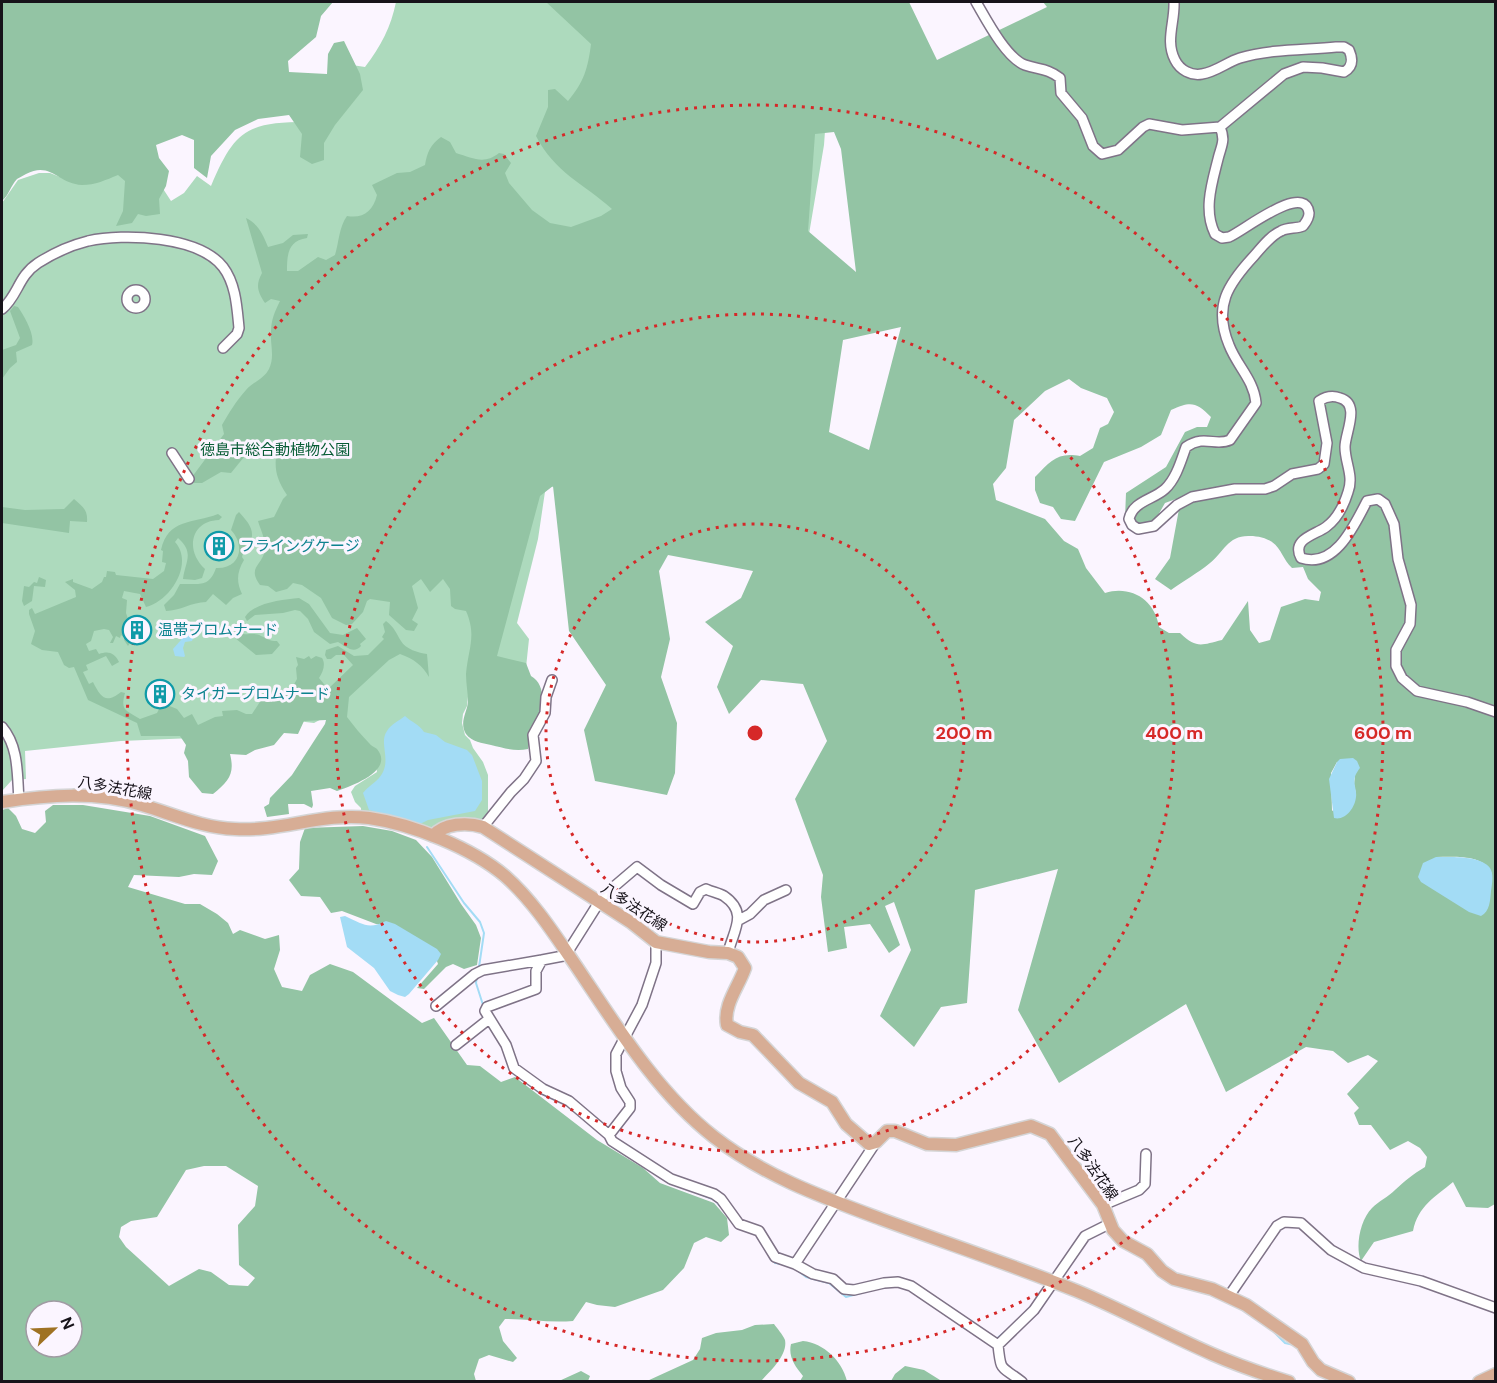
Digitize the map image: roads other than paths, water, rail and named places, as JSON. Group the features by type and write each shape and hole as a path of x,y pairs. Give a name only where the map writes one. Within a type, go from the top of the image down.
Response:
{"main road":[{"name":"八多法花線","path":"2,802 71,795 89,796 139,804 181,819 239,830 339,818 367,818 434,836 464,850 504,876 524,895 657,1080 685,1111 714,1137 758,1168 837,1203 1081,1293 1216,1356 1289,1382"},
{"name":"八多法花線","path":"434,836 438,830 453,825 483,827 632,923 656,942 709,952 728,953"},
{"path":"728,953 738,957 745,968 732,997 726,1018 727,1025 740,1032 753,1035 799,1083 832,1102 846,1124 870,1144 876,1142"},
{"name":"八多法花線","path":"876,1142 887,1131 895,1131 927,1144 956,1145 1031,1126 1050,1134 1103,1206 1109,1224 1123,1241 1147,1254 1162,1271 1174,1279 1230,1296 1260,1314 1302,1344 1321,1370 1349,1382"},
{"path":"1479,1382 1496,1374"}],"street":[{"path":"976,2 1001,42 1018,61 1050,70 1060,78 1061,93 1082,118 1093,146 1102,154 1118,150 1149,124 1182,130 1220,128 1284,74 1303,67 1344,72 1352,63 1351,55 1344,47 1257,54 1237,58 1221,68 1201,74 1190,74 1176,63 1170,45 1174,2"},
{"path":"1220,128 1224,144 1217,161 1209,194 1211,221 1215,234 1220,237 1229,237 1281,207 1295,202 1305,206 1308,210 1308,218 1303,226 1283,230 1269,240 1236,277 1224,297 1222,314 1228,343 1236,362 1250,382 1256,403 1230,440 1224,442 1194,441 1186,447 1180,464 1164,490 1133,509 1129,519 1138,529 1154,526 1177,505 1192,497 1235,489 1265,489 1292,474 1322,466 1327,454 1327,443 1318,402 1324,397 1335,396 1344,399 1352,415 1345,446 1351,475 1349,489 1335,518 1326,527 1303,540 1298,553 1301,558 1309,560 1323,558 1338,547 1351,530 1367,501 1378,499 1385,504 1394,524 1398,559 1412,605 1410,624 1396,650 1396,666 1402,678 1417,690 1467,702 1496,712"},
{"path":"2,309 9,302 20,280 32,267 79,243 99,239 182,243 208,253 223,267 230,279 235,293 239,328 237,334 223,348"},
{"path":"172,453 189,478"},
{"path":"483,827 524,779 536,761 533,735 543,720 546,697 552,680"},
{"path":"2,727 14,748 19,800"},
{"path":"436,1006 483,970 563,956 598,902 637,867 693,904 700,892 706,889 724,896 739,914 728,953"},
{"path":"739,920 750,914 764,900 786,890"},
{"path":"609,1135 630,1108 630,1102 621,1088 616,1071 616,1054 642,1005 656,963 656,942"},
{"path":"542,960 536,971 536,988 487,1006 485,1011 506,1046 514,1068 543,1089 569,1101 609,1135 612,1141 671,1179 714,1194 721,1199 739,1224 759,1231 775,1257 813,1274 833,1279 844,1288 854,1290 884,1282 898,1282 910,1286 998,1345"},
{"path":"456,1045 489,1019"},
{"path":"795,1264 876,1142"},
{"path":"1103,1206 1139,1190 1146,1184 1146,1154"},
{"path":"1230,1296 1277,1226 1291,1221 1301,1224 1331,1250 1364,1268 1421,1281 1496,1308"},
{"path":"998,1345 1034,1310 1085,1236 1109,1224"},
{"path":"998,1345 1000,1366 1022,1382"}],"water":[{"path":"181,625 190,629 194,636 192,641 185,642 184,657 175,656 173,649 181,640 178,629"},
{"path":"405,716 424,732 436,735 445,742 467,750 472,755 482,781 482,800 475,811 428,820 420,824 369,810 363,793 383,772 385,735 391,726"},
{"path":"1353,758 1360,768 1355,780 1355,801 1346,816 1334,818 1329,779 1340,759"},
{"path":"1436,857 1473,859 1490,868 1492,879 1490,898 1488,909 1484,914 1481,916 1469,912 1421,882 1418,877 1423,863"},
{"path":"345,916 366,925 386,921 395,924 437,949 441,954 409,994 405,997 398,995 390,991 374,968 347,947 340,917"}],"waterway":[{"path":"427,847 464,903 480,922 484,933 479,967"},
{"path":"477,976 476,983 483,1005"},
{"path":"655,1174 668,1182"},
{"path":"693,1191 715,1200 721,1207"},
{"path":"773,1259 775,1263 783,1264"},
{"path":"797,1270 806,1277 829,1283 846,1297 872,1290"},
{"path":"1272,1330 1285,1343 1294,1345"},
{"path":"995,1340 1006,1331"}],"place":[{"name":"フライングケージ","path":"219,546"},
{"name":"温帯ブロムナード","path":"137,630"},
{"name":"タイガープロムナード","path":"160,694"}],"park label":[{"name":"徳島市総合動植物公園","path":"275,450"}]}
